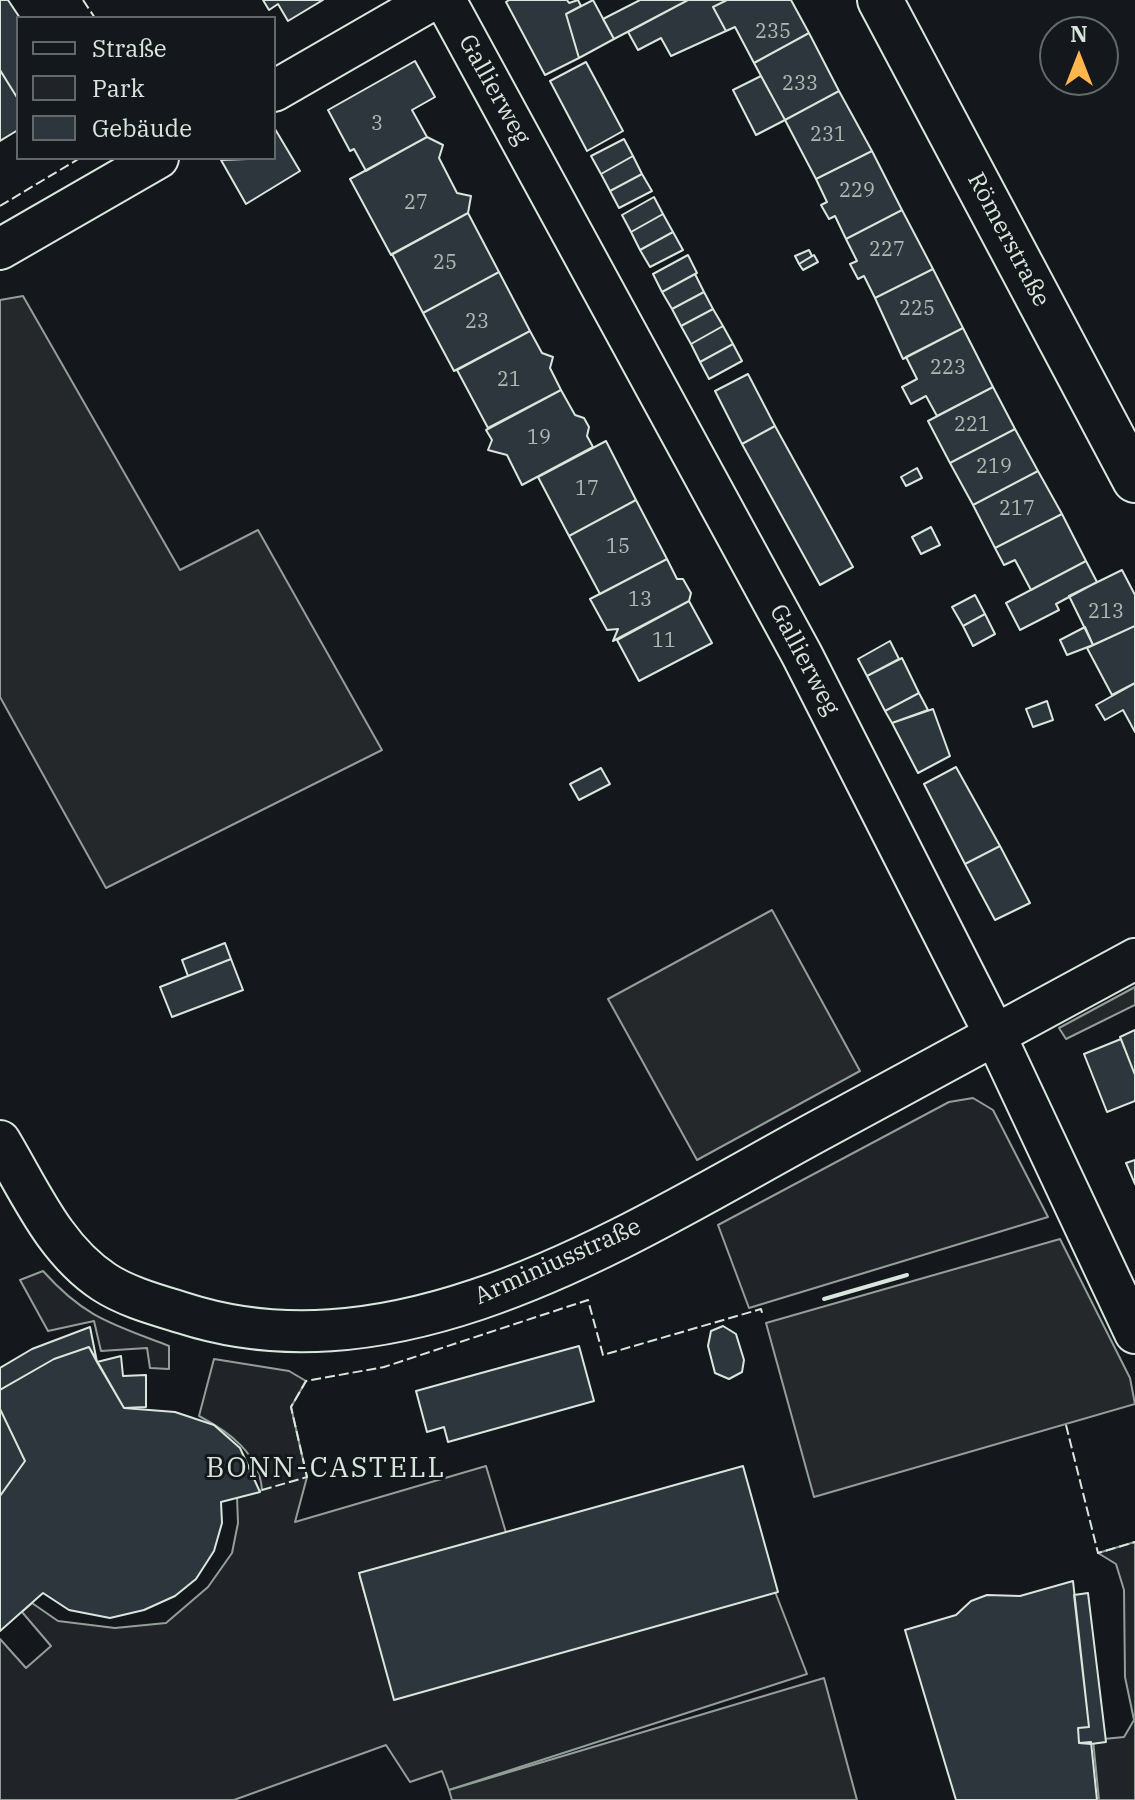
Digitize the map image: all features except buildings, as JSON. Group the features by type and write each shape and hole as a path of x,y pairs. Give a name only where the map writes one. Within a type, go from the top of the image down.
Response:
{"street":[{"path":"276,90 432,0"},
{"name":"Gallierweg","path":"445,0 802,655 995,1035 1135,1333"},
{"name":"Römerstraße","path":"880,0 1135,480"},
{"path":"0,249 155,160"},
{"name":"Arminiusstraße","path":"0,1141 53,1232 75,1260 106,1283 162,1306 238,1327 275,1332 331,1333 440,1313 596,1251 1135,959"}],"green space":[{"path":"973,1098 993,1110 1048,1217 749,1308 718,1225 949,1102"},
{"path":"43,1271 86,1310 169,1346 169,1369 150,1368 147,1348 101,1351 94,1321 48,1331 20,1280"},
{"path":"214,1359 289,1371 306,1381 291,1407 307,1477 295,1522 486,1466 507,1536 360,1577 395,1699 774,1589 807,1674 449,1790 442,1771 410,1782 386,1745 234,1800 0,1800 0,1639 26,1668 51,1646 22,1612 32,1603 58,1621 115,1628 166,1623 208,1587 232,1553 238,1523 237,1497 262,1490 255,1465 241,1445 199,1416"},
{"path":"1135,1542 1135,1800 1099,1800 1093,1740 1124,1737 1134,1720 1125,1677 1124,1590 1116,1564 1098,1553"}],"shaded area":[{"path":"23,296 180,570 258,530 382,750 106,888 0,697 0,300"},
{"path":"772,910 860,1071 697,1160 608,999"},
{"path":"1135,987 1135,1005 1066,1039 1059,1028"},
{"path":"1060,1239 1130,1378 1135,1404 814,1497 766,1323"},
{"path":"824,1678 857,1800 452,1800 449,1790"}],"fence":[{"path":"83,0 94,16"},
{"path":"0,206 77,160"},
{"path":"262,1490 307,1477 291,1407 306,1381 384,1367 588,1300 603,1355 761,1309 763,1316"},
{"path":"1066,1425 1098,1553 1135,1542"}],"wall":[{"path":"824,1299 907,1275"}],"district":[{"name":"BONN-CASTELL","path":"326,1469"}]}
